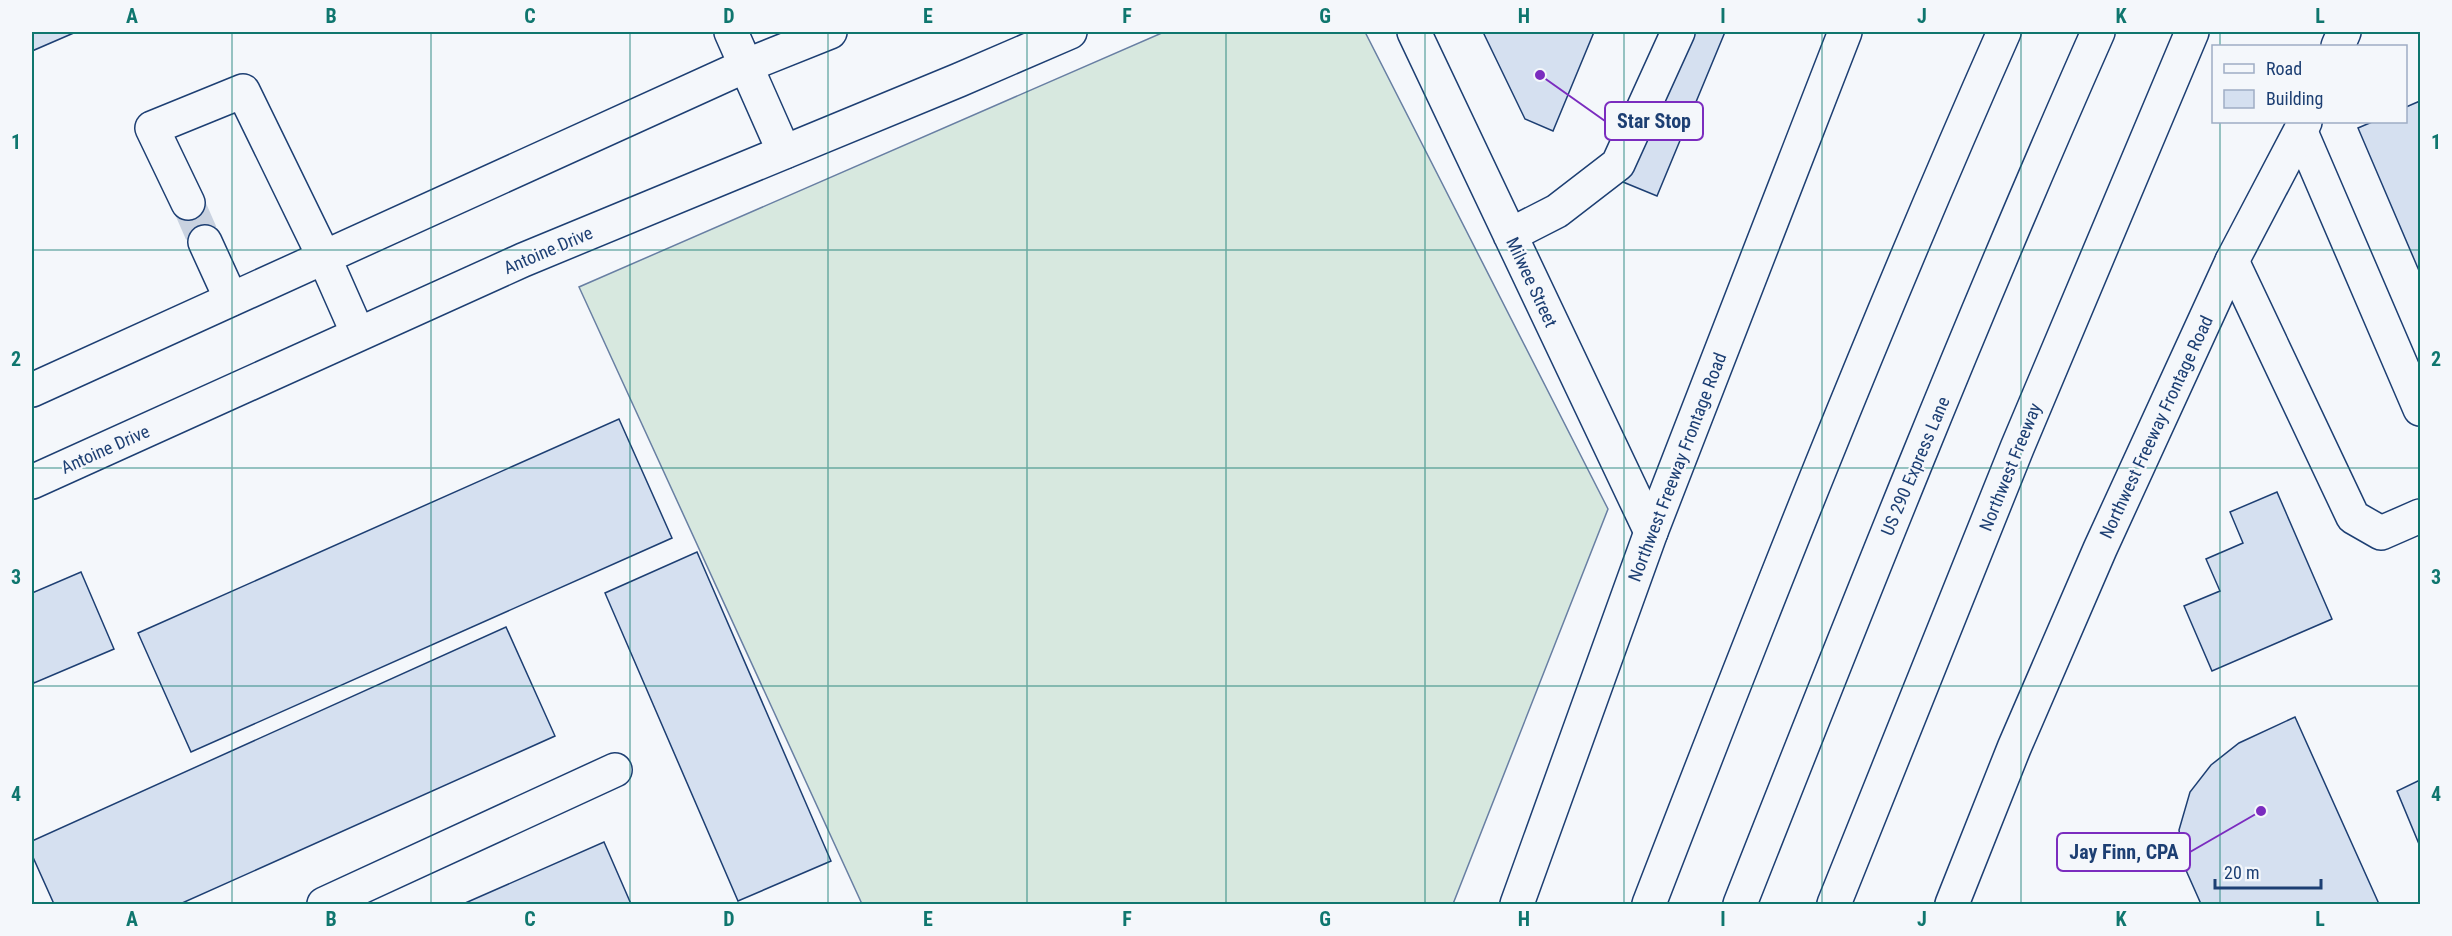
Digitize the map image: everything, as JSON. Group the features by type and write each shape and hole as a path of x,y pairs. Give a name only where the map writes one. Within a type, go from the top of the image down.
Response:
{"main road":[{"path":"731,32 784,152"},
{"path":"32,390 745,66 830,32"},
{"name":"Antoine Drive","path":"32,482 523,260 1070,32"},
{"name":"Milwee Street","path":"1414,32 1651,532"},
{"path":"1510,235 1557,211 1618,164 1678,32"},
{"name":"Northwest Freeway Frontage Road","path":"1517,904 1651,532 1845,32"},
{"path":"1649,904 1752,636 2004,32"},
{"name":"US 290 Express Lane","path":"1740,904 1857,606 2098,32"},
{"name":"Northwest Freeway","path":"1834,904 2021,437 2192,32"},
{"path":"188,203 152,128 243,91 324,257 358,334"},
{"path":"2303,127 2421,409"},
{"name":"Northwest Freeway Frontage Road","path":"1952,904 2014,748 2100,549 2232,261 2303,127"},
{"path":"205,242 231,299"},
{"path":"2232,261 2353,517 2381,532 2421,516"},
{"path":"324,904 615,770"}],"shaded area":[{"path":"1164,32 1365,32 1608,509 1453,904 862,904 579,287"}],"building":[{"path":"32,32 76,32 32,51"},
{"path":"1483,32 1594,32 1553,131 1525,119"},
{"path":"1686,32 1725,32 1657,196 1623,182"},
{"path":"2420,101 2420,273 2358,128 2370,123 2407,123 2407,107"},
{"path":"619,419 672,538 191,752 138,633"},
{"path":"2277,492 2332,619 2212,671 2184,606 2220,591 2206,559 2243,543 2230,512"},
{"path":"697,552 831,861 738,901 605,593"},
{"path":"81,572 114,649 34,683 32,678 32,593"},
{"path":"506,627 555,736 180,904 54,904 32,855 32,841"},
{"path":"2295,717 2379,904 2201,904 2185,868 2179,830 2190,792 2211,765 2239,743"},
{"path":"2420,780 2420,844 2419,844 2397,791"},
{"path":"604,842 631,904 463,904"}],"tunnel":[{"path":"188,203 205,242"}],"place":[{"name":"Star Stop","path":"1540,75"},
{"name":"Jay Finn, CPA","path":"2261,811"}]}
